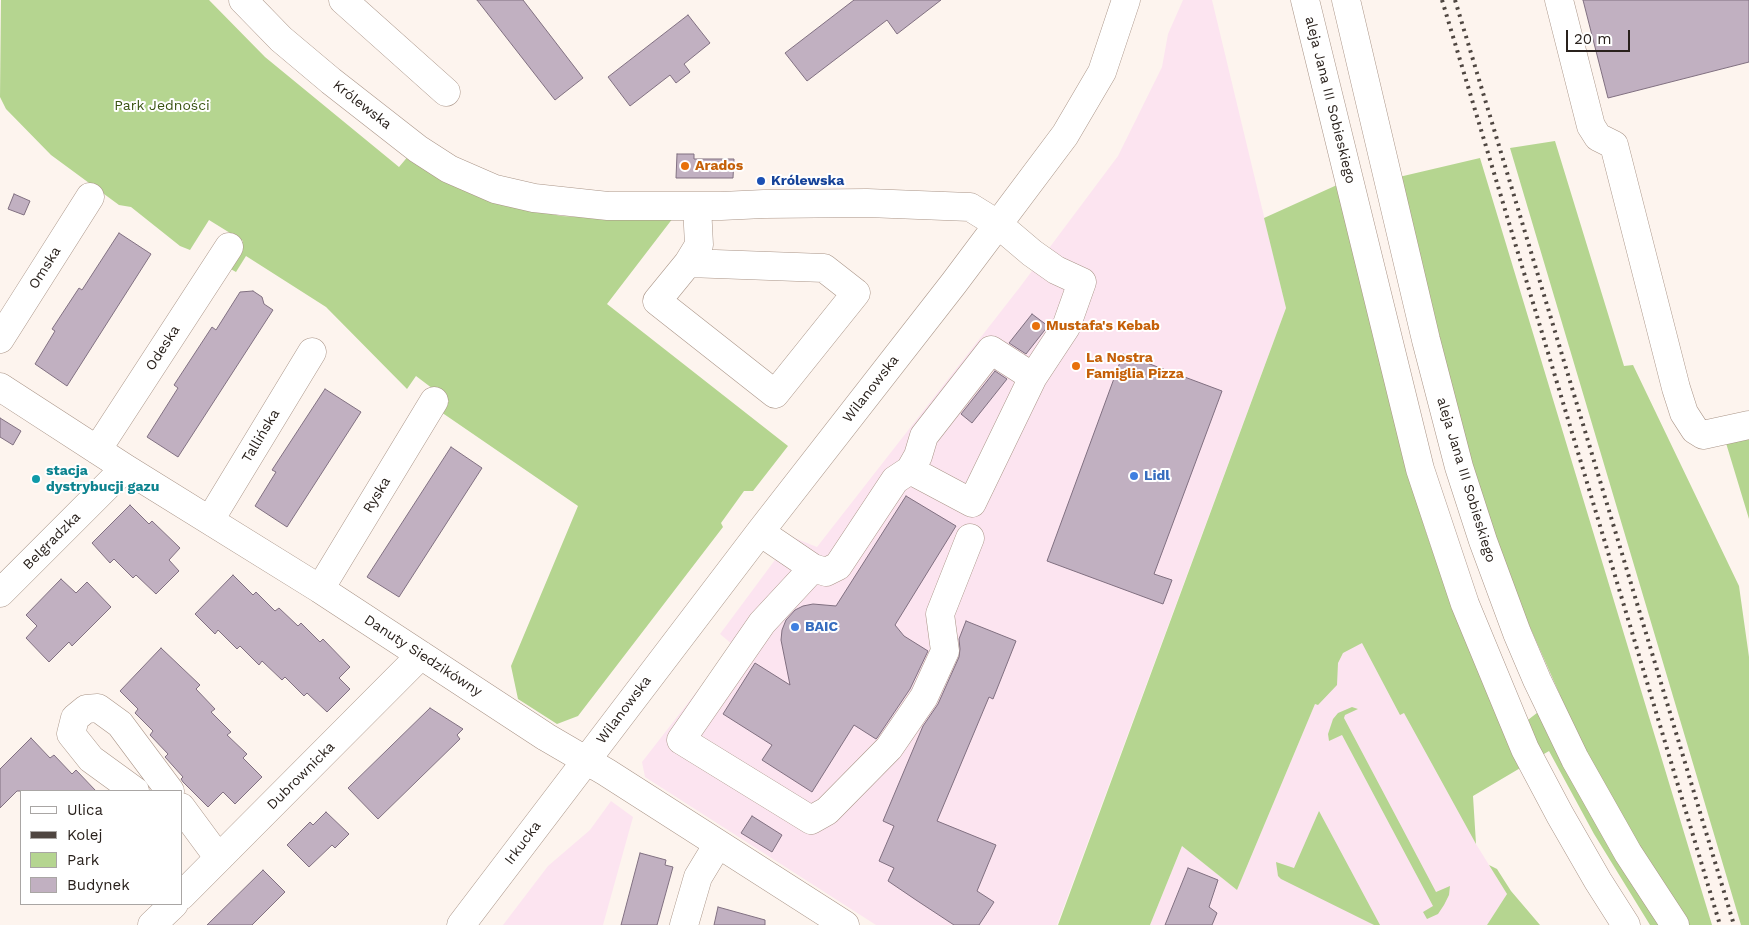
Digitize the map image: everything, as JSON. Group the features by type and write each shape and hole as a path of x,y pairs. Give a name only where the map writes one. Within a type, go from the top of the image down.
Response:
{"street":[{"name":"Królewska","path":"243,0 281,39 418,149 449,169 495,189 534,198 608,206 867,203 970,207 999,224 1032,253 1056,270 1082,282 1066,327 1033,377"},
{"path":"343,0 446,92"},
{"name":"Wilanowska","path":"585,760 999,224 1065,134 1102,72 1126,0"},
{"name":"aleja Jana III Sobieskiego","path":"1305,0 1420,469 1465,604 1516,729 1560,815 1626,925"},
{"name":"aleja Jana III Sobieskiego","path":"1346,0 1426,340 1459,467 1500,590 1548,704 1575,759 1608,820 1675,925"},
{"path":"1559,0 1591,126 1598,137 1614,145 1684,414 1695,430 1703,435 1749,425"},
{"name":"Omska","path":"0,339 90,197"},
{"path":"688,264 824,268 856,293 775,394 657,300 688,264 699,245 697,206"},
{"name":"Odeska","path":"97,450 228,247"},
{"path":"760,532 812,568 826,572 838,566 896,480 910,470 918,456 924,436 991,350 1033,377 972,503 910,470"},
{"name":"Tallińska","path":"210,520 312,352"},
{"name":"Danuty Siedzikówny","path":"0,387 125,468 320,589 546,737 845,925"},
{"name":"Ryska","path":"320,589 434,401"},
{"name":"Belgradzka","path":"0,593 125,468"},
{"path":"812,568 762,623 681,740 810,820 827,811 889,748 924,697 945,651 940,614 970,538"},
{"name":"Dubrownicka","path":"182,895 213,849 421,655"},
{"path":"134,790 91,759 71,734 75,718 86,709 98,708 120,724 169,790"},
{"name":"Irkucka","path":"461,925 585,760"},
{"path":"182,808 213,849"},
{"path":"182,824 213,849"},
{"path":"684,925 698,877 718,844"},
{"path":"152,925 173,905"}],"shaded area":[{"path":"1183,0 1212,0 1286,308 1057,925 876,925 645,777 642,762 733,645 720,634 792,537 817,547 1020,287 1118,156 1162,67 1168,34"},
{"path":"1362,592 1476,844 1507,894 1487,925 1150,925 1182,846 1237,890"},
{"path":"611,801 633,817 603,925 503,925 548,866 590,830"}],"green space":[{"name":"Park Jedności","path":"1,0 209,0 265,57 399,167 410,154 513,206 561,216 617,219 673,218 607,304 788,446 753,491 744,491 721,523 723,527 578,716 557,724 518,699 511,666 578,506 441,412 449,401 416,376 407,389 326,307 246,256 236,272 227,267 243,241 209,220 190,250 180,246 131,207 119,205 51,155 6,109 0,97"},
{"path":"1555,141 1624,366 1633,365 1739,586 1749,657 1749,925 1741,925 1510,148"},
{"path":"1480,158 1712,925 1650,925 1594,834 1549,751 1473,796 1476,844 1404,713 1400,715 1362,643 1343,653 1338,663 1337,685 1318,705 1315,704 1237,890 1182,846 1150,925 1058,925 1286,308 1264,218 1337,185 1404,458 1426,532 1448,595 1506,737 1560,695 1522,609 1472,469 1399,177"},
{"path":"1749,437 1749,519 1726,443"},
{"path":"1352,707 1358,709 1345,715 1344,718 1436,892 1450,886 1449,895 1438,914 1427,919 1423,912 1433,906 1342,735 1329,741 1328,734 1333,719 1338,713"},
{"path":"1319,811 1380,925 1374,925 1278,876 1276,862 1294,868"},
{"path":"1489,865 1497,869 1511,891 1540,925 1487,925 1507,894"}],"building":[{"path":"477,0 523,0 583,78 555,100"},
{"path":"854,0 941,0 897,34 887,20 807,81 785,53"},
{"path":"1583,0 1749,0 1749,62 1608,98"},
{"path":"688,15 710,43 684,64 690,72 676,83 670,75 630,106 608,77"},
{"path":"677,154 694,154 694,159 734,159 733,178 676,178"},
{"path":"14,194 30,201 24,215 8,209"},
{"path":"119,233 151,254 67,386 35,364 55,331 52,329 79,288 82,290"},
{"path":"253,291 262,297 264,304 273,310 178,457 147,437 178,388 174,385 212,327 216,330 240,292"},
{"path":"1032,314 1048,326 1026,354 1009,343"},
{"name":"Lidl","path":"1123,354 1222,391 1154,574 1172,580 1163,604 1047,561"},
{"path":"995,371 1007,379 972,423 961,414"},
{"path":"325,389 361,412 287,527 255,506 276,472 272,470"},
{"path":"0,418 21,431 13,445 0,437"},
{"path":"451,447 482,468 399,597 367,577"},
{"path":"906,496 956,526 895,625 904,636 928,651 910,689 877,738 854,725 812,792 762,760 772,745 723,714 755,663 790,685 781,640 786,620 795,610 803,606 813,604 836,606"},
{"path":"130,505 149,524 152,521 180,548 169,560 179,571 156,594 136,575 133,578 114,559 110,563 92,543"},
{"path":"233,575 253,595 256,592 275,611 279,608 298,626 301,623 320,642 323,639 350,667 339,678 350,689 327,712 307,693 304,696 285,677 282,680 262,661 259,665 240,646 237,649 218,630 215,634 195,614"},
{"path":"61,579 76,593 87,582 111,607 72,646 69,642 49,662 26,638 37,626 26,615"},
{"path":"966,621 1016,641 993,699 989,697 937,821 996,845 977,891 994,902 979,925 954,925 888,881 894,868 879,861 894,826 883,821 923,726 938,704 959,657 959,639"},
{"path":"161,648 200,685 196,689 215,709 211,712 231,732 227,735 247,754 243,758 262,777 235,804 223,792 208,807 183,782 181,779 183,777 165,757 168,754 150,735 153,731 135,713 138,709 120,691"},
{"path":"430,708 463,729 457,735 460,739 378,819 348,788"},
{"path":"31,738 50,758 54,755 72,774 76,770 95,790 20,790 0,808 0,769"},
{"path":"326,812 349,834 335,848 332,845 309,867 287,845 310,822 313,825"},
{"path":"752,816 782,835 772,852 741,833"},
{"path":"640,853 666,860 665,865 673,867 657,925 621,925"},
{"path":"1188,868 1218,880 1209,907 1217,913 1212,925 1165,925"},
{"path":"263,870 285,892 252,925 207,925"},
{"path":"718,907 765,920 765,925 714,925"}],"railway":[{"path":"1442,0 1720,925"},
{"path":"1455,0 1734,925"}],"place":[{"name":"Arados","path":"685,166"},
{"name":"Królewska","path":"761,181"},
{"name":"Mustafa's Kebab","path":"1036,326"},
{"name":"La Nostra Famiglia Pizza","path":"1076,366"},
{"name":"Lidl","path":"1134,476"},
{"name":"stacja dystrybucji gazu","path":"36,479"},
{"name":"BAIC","path":"795,627"}]}
